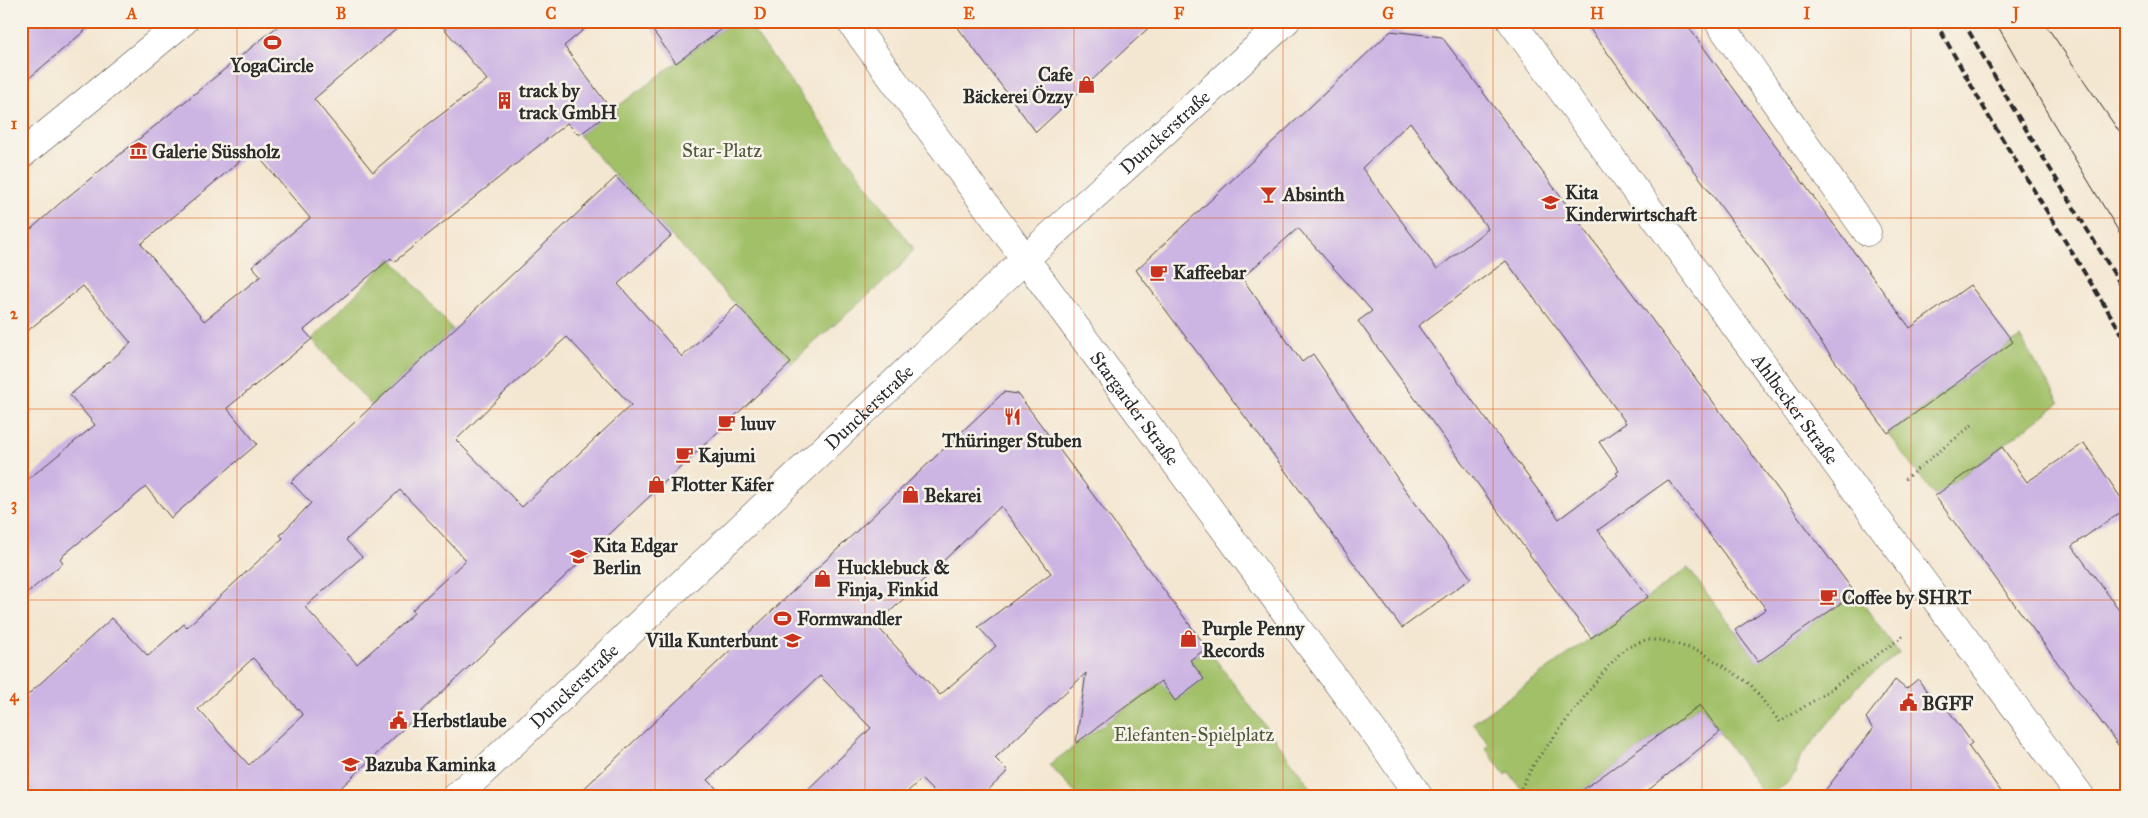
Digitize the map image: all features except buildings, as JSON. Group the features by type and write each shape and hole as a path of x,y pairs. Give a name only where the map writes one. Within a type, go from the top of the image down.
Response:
{"street":[{"path":"21,155 184,21"},
{"name":"Stargarder Straße","path":"850,21 1390,754 1419,797"},
{"name":"Dunckerstraße","path":"456,797 1026,258 1286,21"},
{"name":"Ahlbecker Straße","path":"1511,21 2081,797"},
{"path":"1718,21 1867,232"}],"path":[{"path":"1906,480 1972,425"},
{"path":"1521,788 1535,762 1601,676 1624,649 1645,640 1661,640 1700,651 1750,684 1780,722 1821,696 1906,634"}],"green space":[{"name":"Star-Platz","path":"733,21 746,21 914,249 897,270 791,363 616,177 579,135"},
{"path":"391,258 453,330 371,405 312,339"},
{"path":"2020,337 2060,403 1935,496 1888,434"},
{"path":"1688,568 1758,662 1855,593 1899,653 1860,684 1800,758 1791,779 1783,787 1772,792 1769,797 1766,797 1700,705 1573,797 1527,797 1509,772 1505,775 1485,748 1489,744 1473,723"},
{"name":"Elefanten-Spielplatz","path":"1207,648 1318,797 1080,797 1049,765"}],"tram line":[{"path":"1995,21 2052,121 2127,245"},
{"path":"2043,21 2127,143"}],"railway":[{"path":"1935,21 1989,117 2127,342"},
{"path":"1963,21 2010,103 2127,295"}],"place":[{"name":"YogaCircle","path":"272,42"},
{"name":"Cafe Bäckerei Özzy","path":"1087,85"},
{"name":"track by track GmbH","path":"505,101"},
{"name":"Galerie Süssholz","path":"138,151"},
{"name":"Absinth","path":"1269,194"},
{"name":"Kita Kinderwirtschaft","path":"1551,203"},
{"name":"Kaffeebar","path":"1159,272"},
{"name":"Thüringer Stuben","path":"1012,417"},
{"name":"luuv","path":"727,423"},
{"name":"Kajumi","path":"684,455"},
{"name":"Flotter Käfer","path":"657,484"},
{"name":"Bekarei","path":"910,495"},
{"name":"Kita Edgar Berlin","path":"579,556"},
{"name":"Hucklebuck & Finja, Finkid","path":"823,578"},
{"name":"Coffee by SHRT","path":"1828,597"},
{"name":"Formwandler","path":"783,618"},
{"name":"Purple Penny Records","path":"1188,639"},
{"name":"Villa Kunterbunt","path":"792,640"},
{"name":"BGFF","path":"1908,703"},
{"name":"Herbstlaube","path":"398,720"},
{"name":"Bazuba Kaminka","path":"351,764"}]}
